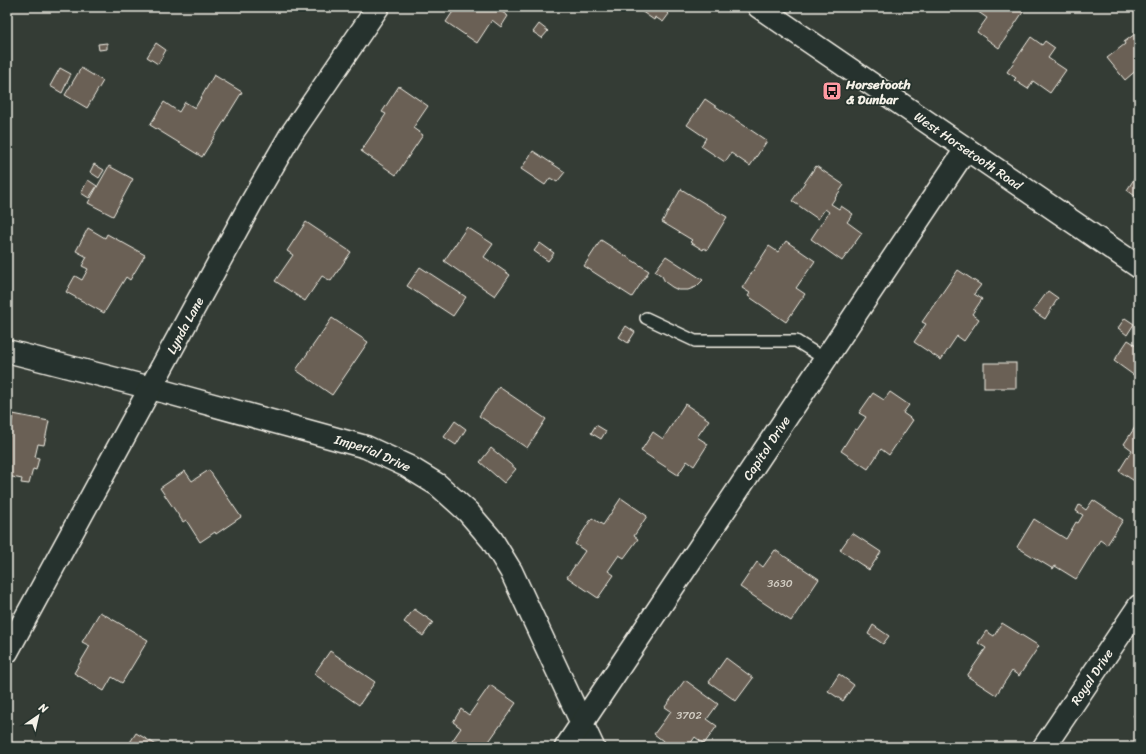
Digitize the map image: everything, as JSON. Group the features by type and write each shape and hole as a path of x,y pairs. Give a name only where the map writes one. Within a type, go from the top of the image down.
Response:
{"street":[{"name":"Lynda Lane","path":"7,652 250,205 286,143 378,7"},
{"name":"West Horsetooth Road","path":"759,7 1139,268"},
{"name":"Capitol Drive","path":"566,747 581,722 966,149"},
{"name":"Imperial Drive","path":"7,350 151,388 366,448 408,466 438,485 468,512 492,540 511,571 593,747"},
{"name":"Royal Drive","path":"1044,747 1139,606"}],"lane":[{"path":"646,318 696,341 796,341 826,359"}],"building":[{"path":"456,7 501,7 499,10 508,16 501,27 492,20 477,43 446,22"},
{"path":"643,7 661,7 669,14 663,22 655,17 654,20 641,11"},
{"path":"971,7 1016,7 1023,12 999,48 977,32 987,18"},
{"path":"539,24 548,31 542,38 533,32"},
{"path":"1135,34 1137,37 1139,36 1139,68 1125,80 1107,58"},
{"path":"1031,37 1042,45 1045,41 1055,48 1048,58 1066,70 1050,93 1033,81 1028,89 1014,80 1016,78 1007,72"},
{"path":"107,43 107,49 99,50 98,44"},
{"path":"156,43 166,50 158,64 147,57"},
{"path":"60,68 71,74 62,93 50,86"},
{"path":"81,68 103,81 87,108 65,95"},
{"path":"214,75 242,92 202,157 150,125 164,102 179,112 185,102 195,108"},
{"path":"399,86 428,106 413,128 423,135 396,175 361,151 386,114 382,112"},
{"path":"705,99 767,141 750,166 731,153 725,162 701,146 706,138 687,125"},
{"path":"533,151 565,172 557,182 550,178 545,185 521,169"},
{"path":"94,164 104,170 99,178 90,172"},
{"path":"109,166 133,179 113,216 88,203"},
{"path":"816,166 844,185 831,204 839,209 841,206 853,214 847,222 862,233 842,261 811,239 829,212 825,209 818,219 792,201"},
{"path":"1139,169 1139,199 1127,190"},
{"path":"88,180 97,186 89,198 81,193"},
{"path":"681,189 727,217 707,250 704,248 703,250 690,242 692,240 662,222"},
{"path":"306,222 351,252 331,281 322,276 305,301 275,281 293,255 287,251"},
{"path":"467,227 493,244 484,257 510,275 495,296 444,261"},
{"path":"88,228 105,238 107,234 145,255 130,280 126,277 104,313 66,292 75,276 82,280 88,269 82,266 87,257 76,251"},
{"path":"601,240 649,271 632,297 584,266"},
{"path":"786,241 815,261 796,288 805,294 786,322 748,296 750,293 742,288 769,246 778,252"},
{"path":"540,243 554,253 548,261 534,251"},
{"path":"666,256 703,280 696,287 688,290 678,290 672,287 655,271"},
{"path":"420,267 466,297 453,316 407,286"},
{"path":"958,270 981,285 974,294 982,299 972,314 979,319 964,341 957,336 941,360 914,342 926,324 922,322"},
{"path":"1048,291 1058,298 1045,319 1033,311"},
{"path":"332,318 368,342 332,395 296,370"},
{"path":"1125,318 1134,324 1127,335 1118,328"},
{"path":"626,326 635,332 628,343 619,337"},
{"path":"1128,340 1139,347 1139,379 1114,361"},
{"path":"984,363 1016,363 1016,388 984,388"},
{"path":"499,387 546,419 527,448 479,416"},
{"path":"890,392 909,405 903,413 913,420 889,455 881,449 868,469 841,451 855,429 857,430 866,417 859,413 873,393 884,400"},
{"path":"685,404 709,420 697,437 708,444 694,466 687,461 678,475 641,451 653,432 663,439"},
{"path":"13,414 49,421 44,445 38,444 35,457 39,458 36,470 33,469 29,484 21,483 22,479 7,476 7,436 9,437"},
{"path":"455,421 466,429 456,445 444,437"},
{"path":"1139,421 1139,484 1119,471 1132,450 1124,444"},
{"path":"596,425 606,431 601,439 591,433"},
{"path":"491,448 516,469 504,483 480,462"},
{"path":"209,470 241,517 216,534 215,532 200,542 186,520 183,522 160,488 185,471 192,481"},
{"path":"621,498 647,516 634,536 638,539 624,558 619,555 608,571 614,575 598,598 567,577 585,551 575,544 592,518 603,525"},
{"path":"1093,500 1123,520 1107,545 1100,540 1076,579 1055,566 1053,569 1017,547 1034,519 1066,539 1076,522 1078,523 1083,515 1076,511 1079,505 1086,510"},
{"path":"852,533 881,552 869,570 840,550"},
{"path":"775,550 819,579 791,621 740,587 757,562 763,567"},
{"path":"414,609 433,622 423,636 404,622"},
{"path":"100,612 148,640 122,683 112,677 104,691 74,673 90,646 82,642"},
{"path":"1002,623 1039,646 1019,676 1012,671 996,695 967,676 986,648 978,643 986,631 994,636"},
{"path":"873,625 889,636 883,644 868,634"},
{"path":"330,651 375,682 359,705 314,674"},
{"path":"726,658 753,678 736,701 709,682"},
{"path":"839,674 854,685 843,701 828,691"},
{"path":"685,680 718,704 707,719 717,726 704,744 695,737 688,747 671,747 654,734 671,711 665,707"},
{"path":"490,685 516,703 485,747 448,747 461,728 453,722 461,709 469,715"},
{"path":"1139,707 1139,720 1133,716"},
{"path":"136,733 160,747 127,747"}],"place":[{"name":"Horsetooth & Dunbar","path":"832,91"}]}
